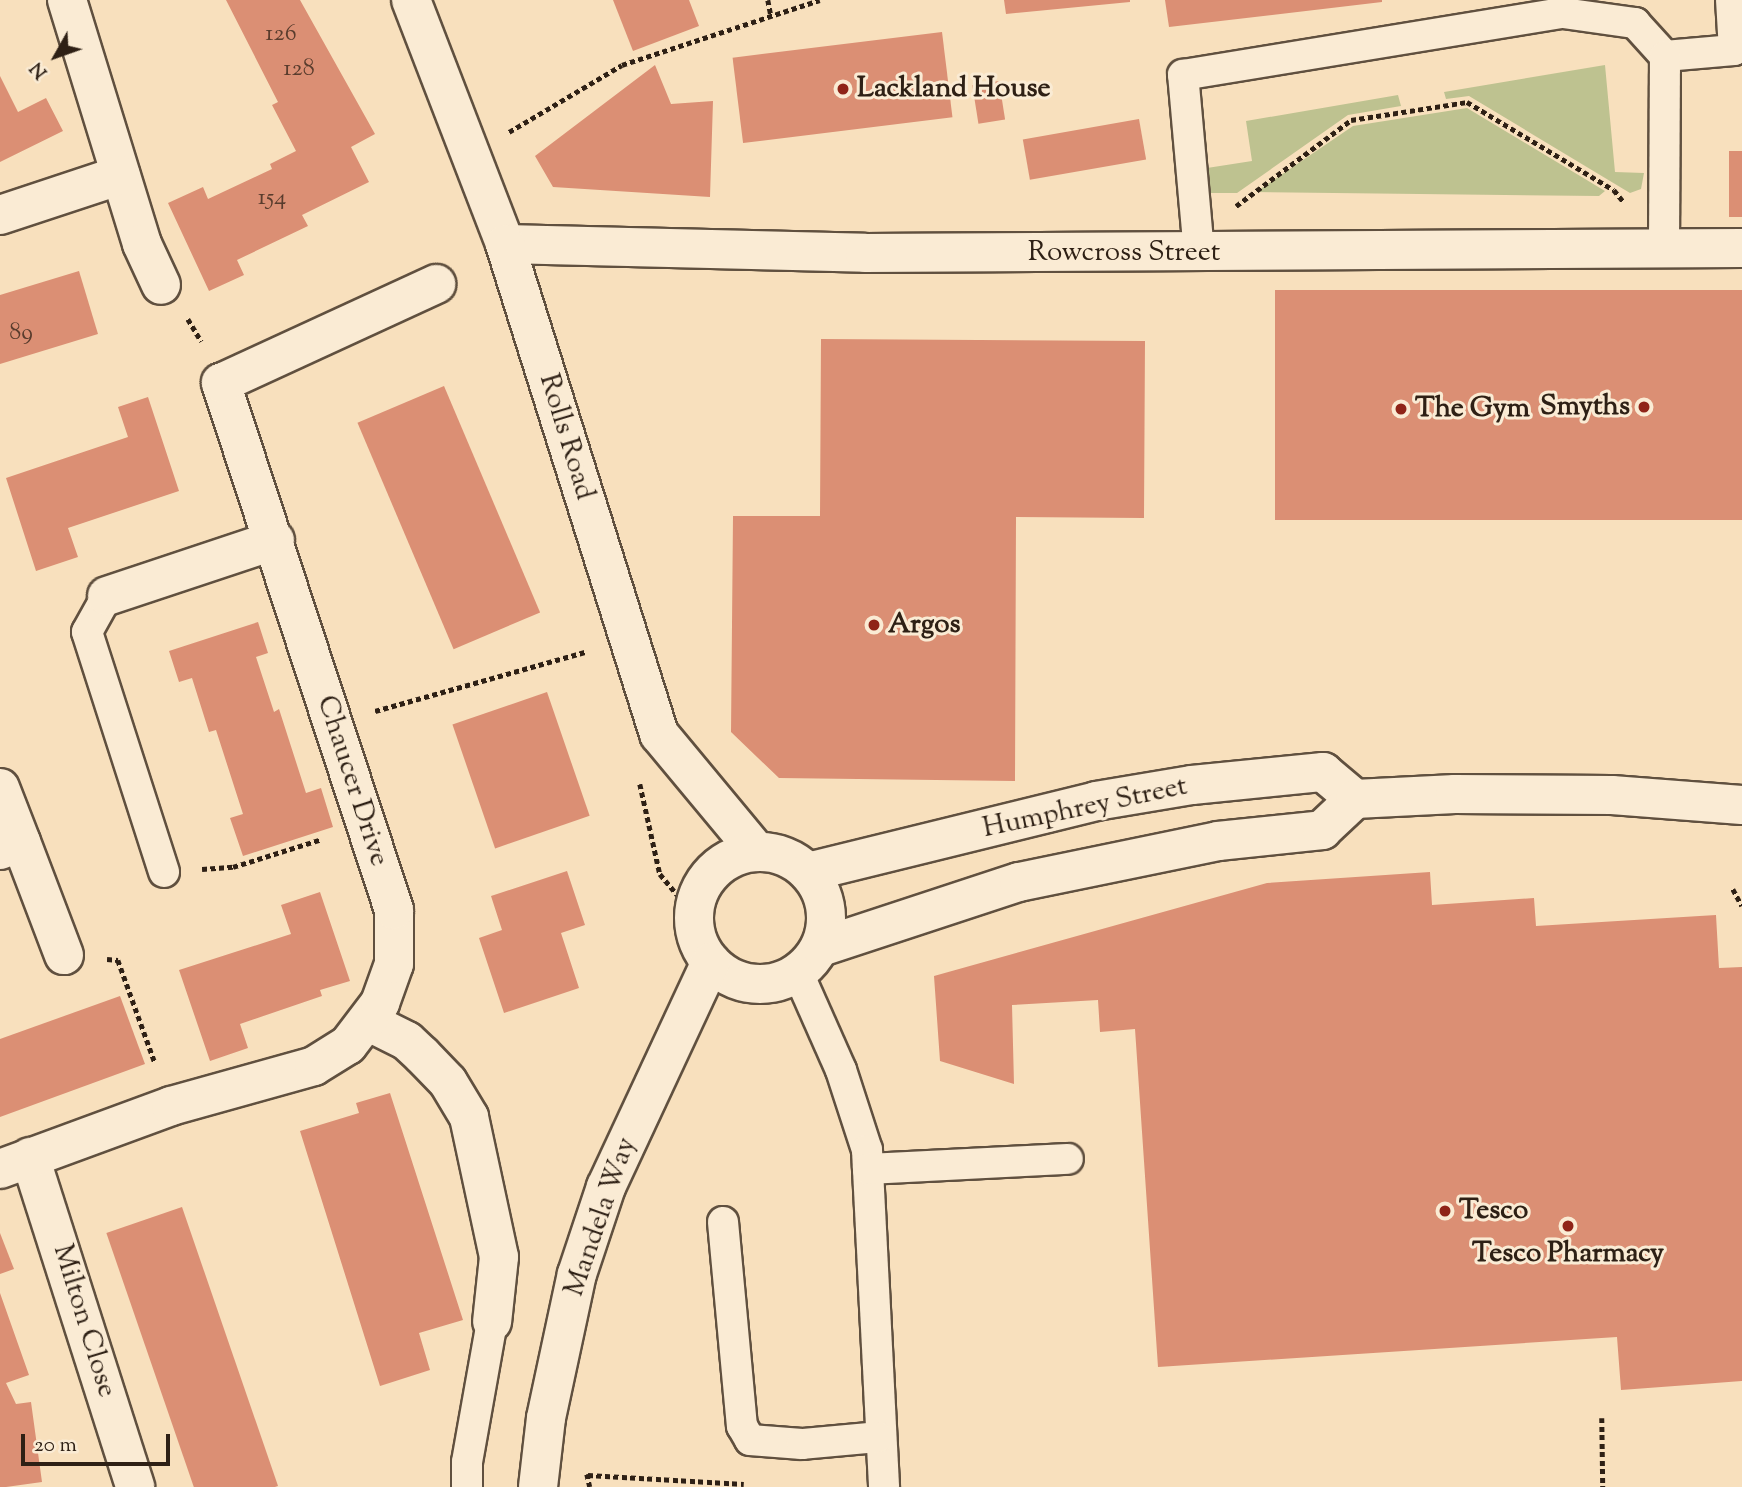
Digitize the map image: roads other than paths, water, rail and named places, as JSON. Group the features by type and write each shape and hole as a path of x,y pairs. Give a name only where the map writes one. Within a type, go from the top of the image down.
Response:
{"street":[{"path":"67,0 142,244 161,285"},
{"name":"Rolls Road","path":"411,0 506,244 659,734 670,752 756,851"},
{"path":"0,215 121,175"},
{"name":"Rowcross Street","path":"506,244 865,253 1742,248"},
{"name":"Chaucer Drive","path":"15,1163 171,1106 314,1066 348,1045 369,1021 394,964 396,929 334,723 221,383 436,284"},
{"path":"107,596 275,540"},
{"name":"Humphrey Street","path":"808,872 1096,801 1192,785 1323,772 1355,799 1322,830 1218,841 1099,863 1019,882 809,960"},
{"path":"0,788 10,846 64,955"},
{"path":"1355,799 1612,795 1742,805"},
{"path":"756,851 785,856 808,872 827,907 809,960 777,982 752,984 729,976 710,962 698,940 695,916 699,892 712,872 732,858 756,851"},
{"name":"Mandela Way","path":"538,1487 546,1418 575,1287 606,1187 641,1104 710,962"},
{"path":"369,1021 407,1041 422,1055 448,1082 469,1117 499,1257 492,1322"},
{"name":"Milton Close","path":"15,1163 135,1487"}],"lane":[{"path":"1665,56 1734,50 1731,0"},
{"path":"1199,253 1183,75 1563,13 1635,23 1665,56 1664,250"},
{"path":"107,596 87,632 164,872"},
{"path":"809,960 867,1150 879,1437 884,1487"},
{"path":"868,1169 1068,1159"},
{"path":"723,1222 742,1426 750,1440 802,1444 879,1437"},
{"path":"467,1487 467,1462 492,1322"}],"place":[{"name":"Lackland House","path":"843,89"},
{"name":"Smyths","path":"1644,407"},
{"name":"The Gym","path":"1401,409"},
{"name":"Argos","path":"874,625"},
{"name":"Tesco","path":"1445,1211"},
{"name":"Tesco Pharmacy","path":"1568,1226"}]}
